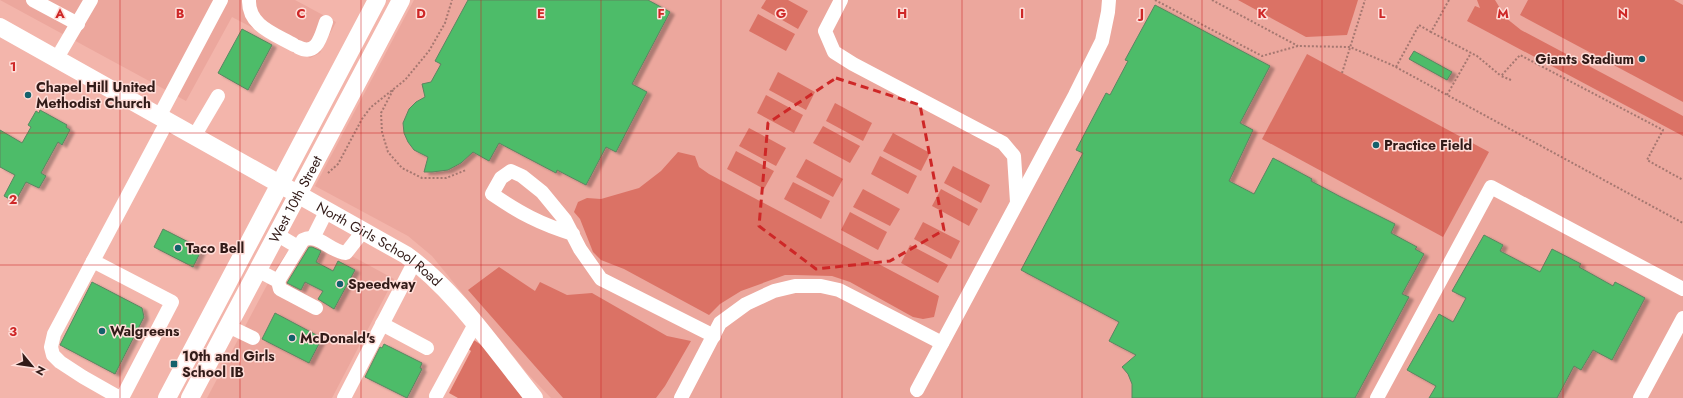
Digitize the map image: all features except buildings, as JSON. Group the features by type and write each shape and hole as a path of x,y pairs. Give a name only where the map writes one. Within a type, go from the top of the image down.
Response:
{"main road":[{"name":"West 10th Street","path":"167,398 376,0"},
{"name":"West 10th Street","path":"190,398 213,364 228,326 401,0"},
{"name":"North Girls School Road","path":"0,27 364,230 415,261 447,290 534,398"}],"lane":[{"path":"33,0 78,24"},
{"path":"57,58 91,0"},
{"path":"93,261 172,302 121,398 83,377 60,362 53,355 51,347 54,334 93,261 221,0"},
{"path":"249,0 249,9 253,18 261,26 306,50 310,50 315,47 326,22"},
{"path":"841,0 825,31 834,52 853,64 1003,143 1014,156 1017,202"},
{"path":"917,390 1102,41 1109,0"},
{"path":"195,135 218,96"},
{"path":"573,234 545,225 518,211 492,194 501,178 511,171 522,176 537,188 565,220 573,234 580,248 600,279 714,336"},
{"path":"1377,398 1492,187 1683,289"},
{"path":"314,238 327,210"},
{"path":"316,308 280,289 278,281 298,248 303,240 307,238 314,238 338,252 346,253 364,230"},
{"path":"276,234 298,248"},
{"path":"344,398 415,261"},
{"path":"257,270 278,281"},
{"path":"681,398 720,323 746,304 774,291 795,286 821,286 839,290 942,343"},
{"path":"1640,398 1683,318"},
{"path":"382,324 427,348"},
{"path":"436,396 475,324"},
{"path":"228,326 253,338"}],"path":[{"path":"328,173 338,164 362,119 371,107 404,80 429,51 444,24 452,0"},
{"path":"1155,0 1262,56 1298,46 1350,47 1396,67 1683,223"},
{"path":"1212,0 1298,46"},
{"path":"1342,73 1364,0"},
{"path":"1431,32 1449,0"},
{"path":"1396,67 1419,25 1471,53 1501,76 1511,80"},
{"path":"1448,95 1471,53"},
{"path":"1501,76 1520,55 1663,130 1647,160 1683,180"},
{"path":"394,89 381,113 382,132 388,152 402,168 422,178 446,178 466,170"}],"highlighted area":[{"path":"836,78 920,105 944,230 890,261 816,269 759,226 768,123"}],"shaded area":[{"path":"0,0 295,0 336,22 320,53 310,58 232,17 186,101"},
{"path":"414,0 1683,0 1683,398 551,398 527,373 432,256 408,236 315,186"},
{"path":"766,0 788,0 808,11 798,29 761,8"},
{"path":"1238,0 1358,0 1347,35 1306,37"},
{"path":"1477,0 1495,0 1506,18 1521,30 1683,116 1683,136 1467,21 1475,6 1480,8"},
{"name":"Giants Stadium","path":"1528,0 1674,0 1683,5 1683,102 1520,15"},
{"path":"758,14 795,34 786,51 749,31"},
{"name":"Practice Field","path":"1307,54 1489,152 1443,237 1262,139"},
{"path":"778,72 815,92 806,110 769,90"},
{"path":"766,95 803,115 794,133 757,113"},
{"path":"835,103 872,123 863,141 826,121"},
{"path":"823,126 860,146 850,163 813,143"},
{"path":"749,128 786,148 776,166 739,146"},
{"path":"893,133 930,153 921,171 883,151"},
{"path":"736,151 774,171 764,189 727,169"},
{"path":"678,152 695,156 699,167 709,174 939,296 934,317 923,319 913,317 850,282 832,276 795,275 785,275 741,291 720,304 709,315 624,269 601,260 593,252 580,219 574,212 578,202 587,198 601,199 639,188 661,171"},
{"path":"880,156 917,176 908,194 871,174"},
{"path":"806,159 843,179 833,197 796,177"},
{"path":"953,166 990,185 981,203 944,183"},
{"path":"793,182 830,201 821,219 784,199"},
{"path":"863,189 900,209 890,226 853,207"},
{"path":"941,189 978,209 969,226 932,206"},
{"path":"850,212 887,232 878,250 841,230"},
{"path":"923,222 960,241 951,259 914,239"},
{"path":"308,232 394,279 332,398 207,398 275,270 299,235"},
{"path":"910,245 948,265 938,283 901,263"},
{"path":"499,267 535,291 540,282 567,295 592,293 667,336 691,341 665,386 656,398 563,398 468,290"},
{"path":"472,340 477,342 492,356 526,398 458,398 449,393 471,351 466,347"}],"place":[{"name":"Giants Stadium","path":"1642,59"},
{"name":"Chapel Hill United Methodist Church","path":"28,95"},
{"name":"Practice Field","path":"1376,145"},
{"name":"Taco Bell","path":"178,248"},
{"name":"Speedway","path":"340,284"},
{"name":"Walgreens","path":"102,331"},
{"name":"McDonald's","path":"292,338"},
{"name":"10th and Girls School IB","path":"174,364"}]}
